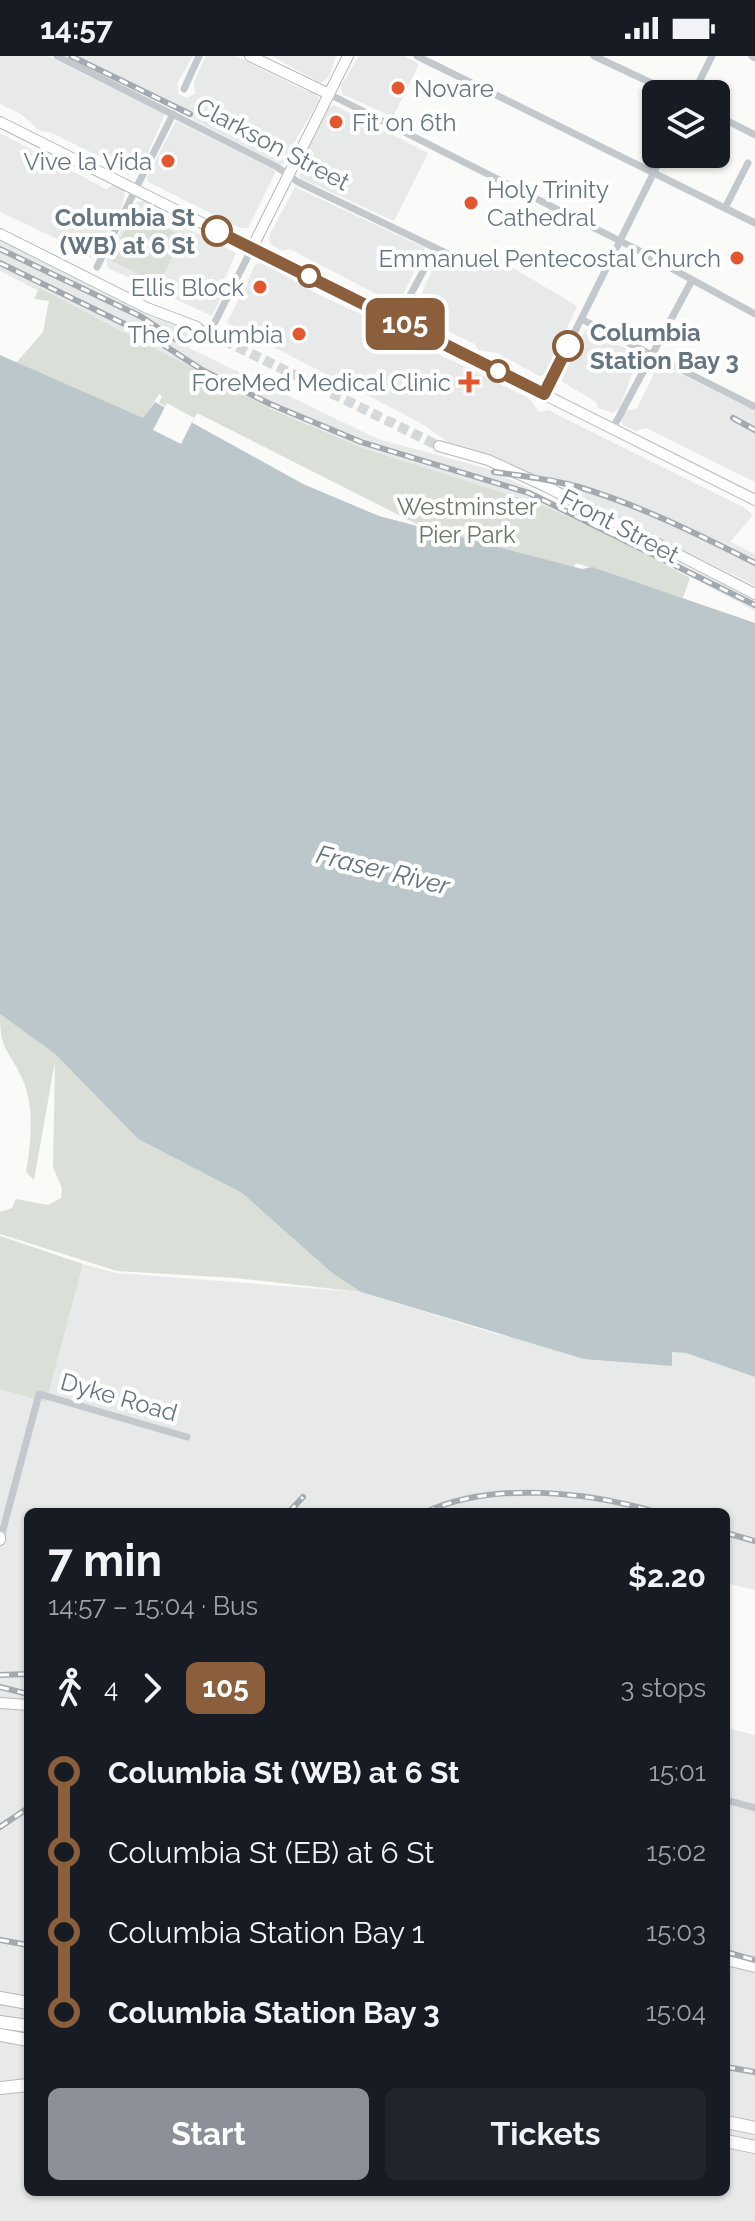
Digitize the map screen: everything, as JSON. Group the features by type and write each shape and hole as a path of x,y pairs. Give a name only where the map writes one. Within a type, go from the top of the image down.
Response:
{"highway":[{"path":"0,1998 24,2002"},
{"path":"0,2022 24,2025"},
{"path":"0,2035 24,2039"},
{"path":"0,2088 24,2085"},
{"path":"730,2123 755,2128"},
{"path":"730,2142 755,2147"}],"street":[{"name":"Clarkson Street","path":"57,56 471,265"},
{"path":"184,89 199,56"},
{"path":"250,56 620,241 755,314"},
{"path":"215,322 348,56"},
{"path":"417,56 755,223"},
{"path":"594,56 645,80"},
{"path":"700,80 712,56"},
{"path":"97,267 173,114"},
{"path":"0,122 136,187 755,500"},
{"path":"730,122 755,135"},
{"path":"725,208 748,163"},
{"path":"544,394 656,168"},
{"path":"0,234 147,308 197,327"},
{"path":"397,320 435,249"},
{"path":"613,428 691,282"},
{"path":"581,319 755,407"},
{"name":"Front Street","path":"439,446 488,460 545,486 755,594"},
{"name":"Dyke Road","path":"0,1538 39,1394 187,1437"},
{"path":"0,1703 24,1705"},
{"path":"730,1801 755,1808"},
{"path":"730,1961 755,1967"}],"shaded area":[{"path":"0,56 48,56 165,114 140,171 128,175 117,165 52,133 40,131 21,114 0,104"},
{"path":"70,56 193,56 177,84 179,94 187,98 195,94 194,81 206,56 235,56 306,91 315,92 319,100 291,148 291,156 281,165"},
{"path":"272,56 336,56 329,77 320,83"},
{"path":"359,56 404,56 419,64 393,117 342,94 341,86"},
{"path":"334,105 428,153 394,221 300,178 299,167 328,108"},
{"path":"176,121 276,171 248,228 240,228 148,182 147,177"},
{"path":"0,133 106,189 115,184 125,190 122,207 113,218 96,257 88,258 66,243 0,212"},
{"path":"295,187 425,248 397,308 385,307 382,297 290,249 282,251 270,244 269,236"},
{"path":"143,200 151,204 154,212 236,253 222,285 226,288 212,316 108,268 106,260 134,204"},
{"path":"0,241 147,315 191,331 189,348 378,439 489,469 755,600 755,611 605,532 536,503 363,448 229,390 0,271"},
{"path":"486,252 577,306 545,375 539,376 497,353 478,350 475,344 419,317 414,321 407,317 409,307 420,297 438,257 475,272"},
{"path":"263,263 323,297 400,331 406,338 529,398 539,412 548,410 745,508 753,515 730,542 755,554 755,586 496,457 454,446 419,422 227,323 255,265"},
{"path":"586,329 639,355 620,407 613,413 598,408 596,402 561,381"},
{"path":"664,366 755,411 755,482 646,428 636,431 623,425 621,419 625,411 637,408 656,370"},
{"path":"83,1264 116,1273 361,1292 496,1334 671,1366 672,1352 686,1353 755,1377 755,1590 730,1584 730,1508 24,1508 24,2196 730,2196 730,1729 755,1735 755,2221 0,2221 0,1389 46,1401"}],"green space":[{"path":"134,212 182,236 159,284 110,260"},
{"name":"Westminster Pier Park","path":"39,288 269,408 363,448 536,503 605,532 690,578 683,598 576,563 563,598 197,413 181,444 165,406 159,403 162,396 159,394 143,419 16,363 43,332 49,301 34,299"},
{"path":"0,1014 55,1054 138,1139 242,1193 332,1273 361,1292 235,1278 117,1271 0,1234 0,1212 12,1208 16,1199 48,1205 61,1198 62,1188 53,1167 55,1061 34,1180 26,1172 30,1137 29,1101 22,1078 3,1043"},
{"path":"0,1236 83,1264 46,1402 0,1389"}],"water":[{"name":"Fraser River","path":"0,355 143,418 155,402 303,484 379,516 582,569 592,567 755,623 755,1377 686,1353 672,1352 672,1366 584,1359 361,1292 332,1273 242,1193 138,1139 55,1054 0,1014"}],"pier":[{"path":"167,403 194,418 181,444 153,430"}],"tunnel":[{"path":"197,327 439,446"}],"railway":[{"path":"71,56 190,114"},
{"path":"0,249 140,316 175,339"},
{"path":"0,263 153,338 202,370 270,404 361,442 529,493 755,605"},
{"path":"733,418 755,430"},
{"path":"494,472 558,482 625,503 755,563"},
{"path":"436,1508 481,1496 510,1493 571,1495 641,1508"},
{"path":"293,1508 303,1497"},
{"path":"730,1534 755,1541"},
{"path":"0,1675 24,1674"},
{"path":"0,1687 24,1693"},
{"path":"0,1827 24,1811"},
{"path":"0,1940 24,1944"},
{"path":"730,1953 755,1960"},
{"path":"730,2068 755,2072"}],"bus line":[{"name":"105","path":"217,231 544,394 568,346"}],"place":[{"name":"Novare","path":"398,88"},
{"name":"Fit on 6th","path":"336,122"},
{"name":"Vive la Vida","path":"168,161"},
{"name":"Holy Trinity Cathedral","path":"471,203"},
{"name":"Columbia St (WB) at 6 St","path":"217,231"},
{"name":"Emmanuel Pentecostal Church","path":"737,258"},
{"name":"Ellis Block","path":"260,287"},
{"name":"The Columbia","path":"299,334"},
{"name":"Columbia Station Bay 3","path":"568,346"},
{"name":"ForeMed Medical Clinic","path":"469,382"}]}
